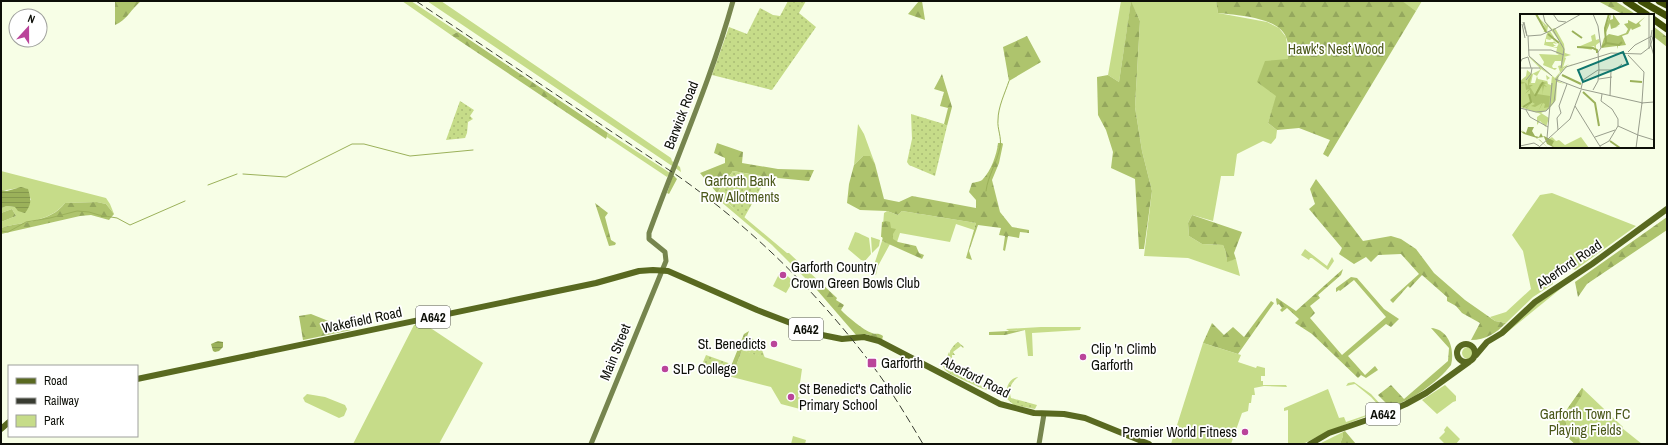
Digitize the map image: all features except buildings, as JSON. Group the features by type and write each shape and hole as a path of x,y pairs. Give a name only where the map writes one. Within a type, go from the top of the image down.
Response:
{"highway":[{"path":"1626,1 1646,14"},
{"path":"1642,1 1667,16"},
{"path":"1659,1 1667,6"},
{"path":"1654,20 1667,29"}],"main road":[{"name":"Aberford Road","path":"1310,444 1330,433 1396,409 1426,393 1474,359 1487,342 1502,333 1545,294 1592,264 1667,209"},
{"name":"Aberford Road","path":"662,270 686,278 713,292 822,335 842,339 864,337 879,342 1000,404 1019,410 1044,414 1064,414 1084,418 1149,444"},
{"name":"Wakefield Road","path":"138,379 596,283 639,271 662,270"},
{"name":"Aberford Road","path":"1467,344 1487,342"},
{"path":"1451,375 1458,357 1457,352 1459,347 1467,344 1474,348 1476,355"},
{"path":"1458,357 1464,362 1469,362"}],"street":[{"name":"Barwick Road","path":"648,236 702,95 725,30 733,1"},
{"name":"Main Street","path":"592,444 666,259 666,254 650,240 648,236"},
{"path":"1039,444 1044,414"}],"green space":[{"path":"115,1 141,1 122,21 115,25"},
{"path":"402,1 411,1 458,32 451,35"},
{"path":"427,1 441,1 671,158 672,161 680,167 681,172"},
{"path":"788,1 806,1 799,13 816,27 772,90 712,75 729,27 747,34 760,8 773,15 780,16"},
{"path":"919,1 922,1 925,20 908,14"},
{"path":"1121,1 1216,1 1218,13 1267,22 1279,28 1286,37 1289,59 1268,123 1277,130 1276,138 1271,144 1263,141 1237,154 1234,176 1221,176 1213,221 1192,215 1188,223 1189,236 1202,244 1223,245 1227,261 1236,259 1240,276 1188,258 1144,256 1152,191 1142,151 1135,107 1140,21 1131,2 1119,82 1108,75"},
{"path":"1131,1 1140,21 1135,107 1142,151 1152,191 1144,249 1139,249 1135,179 1111,168 1113,152 1106,130 1098,115 1097,77 1108,75 1119,82"},
{"name":"Hawk's Nest Wood","path":"1216,1 1402,1 1416,11 1328,157 1323,154 1330,140 1299,128 1277,130 1268,123 1276,96 1257,82 1265,61 1288,59 1288,42 1282,30 1275,25 1256,18 1218,13"},
{"path":"1401,1 1422,1 1416,11"},
{"path":"1598,1 1615,1 1635,14 1622,14"},
{"path":"1654,27 1667,37 1667,47 1654,37"},
{"path":"458,32 608,133 606,139 451,35"},
{"path":"1027,36 1041,62 1009,81 1003,47"},
{"path":"942,74 952,107 947,126 944,124 948,108 940,106 944,92 934,89"},
{"path":"460,101 474,110 470,116 473,119 468,122 465,138 446,140"},
{"path":"911,114 947,126 935,176 909,165 907,162 912,139"},
{"path":"858,124 864,134 875,164 870,157 863,156 854,165"},
{"path":"608,133 670,173 667,177 607,137"},
{"path":"717,143 743,152 742,163 778,169 814,170 809,181 767,177 733,171 717,193 700,173 725,163 725,158 714,153"},
{"path":"998,143 1003,144 999,163 992,180 1000,212 1012,227 1029,230 1029,233 1020,232 1019,238 1008,236 1005,251 1003,250 1005,236 999,235 1001,228 978,225 969,251 972,260 966,258 976,223 902,211 898,215 887,211 860,210 847,203 849,184 854,165 863,156 870,156 875,164 884,199 899,202 912,196 976,208 976,200 969,192 972,183 982,180 989,172 995,157"},
{"path":"1,171 106,198 114,214 106,204 97,202 65,203 59,210 44,218 1,228 1,222 16,216 12,209 1,213 1,208 7,206 15,207 31,200 27,189 21,188 1,190"},
{"name":"Garforth Bank Row Allotments","path":"733,171 767,177 744,218 717,193"},
{"path":"673,175 677,179 669,194 667,193"},
{"path":"1316,179 1363,241 1391,236 1401,239 1416,249 1434,273 1465,300 1495,321 1506,323 1490,335 1481,339 1471,340 1480,323 1462,313 1456,306 1447,301 1447,297 1422,275 1410,288 1408,286 1393,303 1390,300 1419,274 1401,254 1378,255 1371,262 1366,257 1354,264 1339,254 1342,248 1309,209 1315,204 1310,189"},
{"path":"1552,193 1636,226 1575,270 1564,263 1551,273 1553,284 1533,297 1506,323 1495,321 1490,317 1506,312 1531,289 1523,251 1512,235 1540,195"},
{"path":"713,195 719,196 787,253 789,253 823,285 817,290 772,245"},
{"path":"97,202 106,204 114,214 109,220 91,215 80,216 1,234 1,228 44,218 59,210 65,203"},
{"path":"595,203 608,213 605,217 611,240 616,243 615,245 609,246"},
{"path":"12,209 16,216 1,222 1,213"},
{"path":"887,211 898,215 902,211 976,223 974,230 956,224 950,242 900,233 897,242 882,238 884,213"},
{"path":"1192,215 1242,232 1234,253 1236,259 1227,262 1223,245 1202,244 1189,236 1188,223"},
{"path":"1667,217 1667,230 1587,284 1578,297 1575,282"},
{"path":"882,222 890,222 891,228 896,229 893,234 893,239 898,242 916,246 919,253 924,255 922,259 882,241"},
{"path":"855,232 869,238 871,254 865,261 861,260 848,249"},
{"path":"871,237 880,240 879,246 872,253"},
{"path":"882,241 890,244 878,266 876,275 872,271"},
{"path":"1305,249 1327,266 1332,257 1334,261 1328,270 1312,258 1309,260 1301,255"},
{"path":"1343,269 1341,275 1318,295 1320,298 1310,306 1315,313 1310,318 1342,355 1386,317 1354,280 1340,291 1339,290 1336,292 1336,288 1351,277 1357,278 1384,309 1399,319 1391,327 1386,324 1348,356 1365,375 1375,366 1378,370 1366,378 1361,375 1358,378 1312,334 1295,323 1299,319 1287,308 1282,312 1280,310 1282,308 1279,304 1277,305 1277,298 1296,311"},
{"name":"Garforth Country Crown Green Bowls Club","path":"781,270 793,281 786,293 773,286"},
{"path":"823,285 837,298 836,300 844,305 841,310 844,313 864,329 883,336 882,340 866,334 856,335 817,290"},
{"path":"1564,286 1505,334 1504,334 1535,305"},
{"path":"1271,301 1274,303 1238,354 1203,343 1212,323 1224,335 1233,327 1244,337"},
{"path":"311,314 351,330 303,340 299,316"},
{"path":"423,323 483,363 439,444 353,444 414,325"},
{"path":"1081,327 1080,330 1032,333 1033,356 1028,356 1025,330 1009,331 1006,329"},
{"path":"1431,328 1442,332 1449,341 1452,353 1451,365 1439,378 1424,390 1407,400 1390,407 1378,395 1391,385 1404,399 1448,361 1449,348"},
{"path":"1025,330 1005,335 989,335 989,332"},
{"path":"749,331 732,377 727,376 744,334"},
{"path":"747,336 759,342 765,358 742,350"},
{"path":"958,342 964,347 963,348 961,346 953,352 955,355 952,355 953,371 974,380 981,386 997,383 990,390 983,389 950,374 948,365 950,352 954,345"},
{"path":"1203,343 1241,355 1238,362 1256,368 1257,366 1265,368 1265,376 1261,376 1263,385 1286,385 1287,387 1264,386 1254,388 1255,395 1252,395 1248,411 1242,413 1231,444 1171,444"},
{"path":"1466,347 1470,347 1474,353 1470,359 1466,359 1462,355 1462,351"},
{"path":"742,350 802,369 798,397 803,399 800,409 781,404 771,387 732,377"},
{"path":"949,352 950,374 943,366"},
{"path":"706,355 731,364 727,376 701,367"},
{"path":"1018,377 1011,386 1011,398 1037,405 1035,409 1014,405 1007,399 1006,392 1008,385 1012,380"},
{"path":"1354,382 1371,394 1382,406 1382,410 1329,431 1303,444 1285,444 1288,443 1288,410 1284,411 1284,408 1328,389 1339,418 1344,417 1346,422 1378,411 1380,407 1371,397 1355,384 1346,386 1348,383"},
{"path":"1445,385 1456,396 1456,401 1437,414 1422,400"},
{"name":"Garforth Town FC Playing Fields","path":"1582,388 1623,427 1622,428 1642,444 1575,444 1555,426"},
{"path":"1582,388 1582,395 1573,409 1568,408"},
{"path":"307,394 325,397 345,405 347,409 344,416 339,418 305,402 303,398"},
{"path":"1566,411 1568,413 1564,419 1566,423 1565,428 1576,439 1579,438 1580,444 1575,444 1555,426"},
{"path":"1447,426 1460,439 1456,444 1445,444 1439,438 1445,432 1444,430"},
{"path":"1345,431 1356,444 1340,444 1343,432"},
{"path":"1343,432 1340,444 1319,444"},
{"path":"793,436 806,440 805,444 791,444"}],"shaded area":[{"path":"21,187 28,189 30,196 30,204 25,213 18,211 15,207 7,206 1,208 1,190 7,191"},
{"path":"218,341 223,342 223,347 219,351 215,352 213,351 211,344"}],"waterway":[{"path":"986,191 1000,147 998,115 1009,81"},
{"path":"243,174 286,177 352,144 364,144 410,156 473,150"},
{"path":"208,185 237,174"},
{"path":"1,231 8,232 26,222 77,211 117,218 130,225 185,201"}],"railway":[{"path":"416,1 678,176 706,196 758,240 806,287 851,338 886,384 923,444"}],"place":[{"name":"Garforth Country Crown Green Bowls Club","path":"783,275"},
{"name":"St. Benedicts","path":"774,344"},
{"name":"Clip 'n Climb Garforth","path":"1083,357"},
{"name":"Garforth","path":"872,363"},
{"name":"SLP College","path":"665,369"},
{"name":"St Benedict's Catholic Primary School","path":"791,397"},
{"name":"Premier World Fitness","path":"1245,432"}]}
